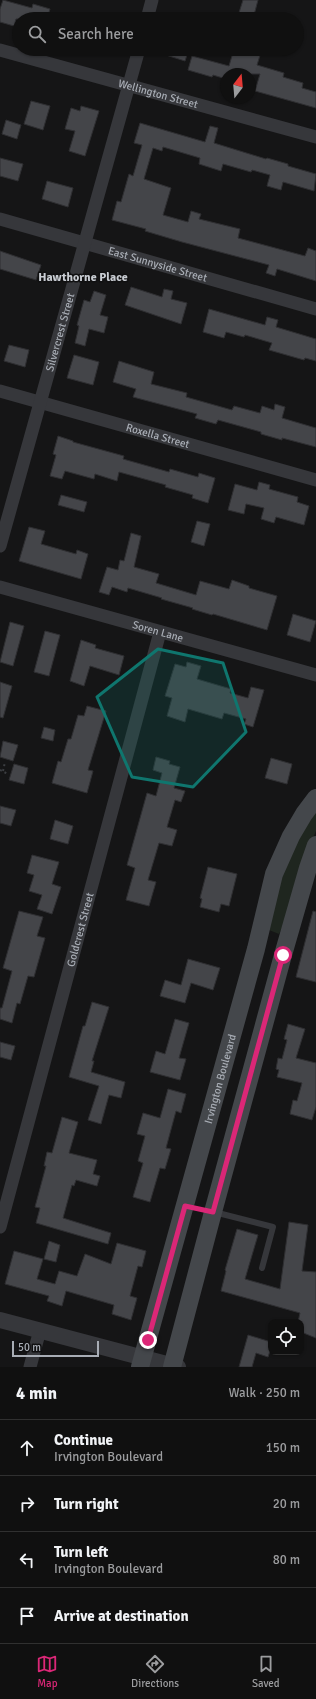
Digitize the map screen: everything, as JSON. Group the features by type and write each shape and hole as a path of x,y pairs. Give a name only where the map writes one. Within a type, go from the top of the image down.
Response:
{"main road":[{"name":"Irvington Boulevard","path":"141,1363 256,949 274,874 291,836 304,814 316,798"},
{"path":"174,1366 213,1212 283,955 316,845"},
{"path":"256,949 283,955"},
{"path":"185,1206 213,1212"}],"street":[{"path":"149,12 152,0"},
{"name":"Wellington Street","path":"0,50 12,53"},
{"name":"Wellington Street","path":"22,56 316,137"},
{"name":"Silvercrest Street","path":"0,546 137,56"},
{"name":"East Sunnyside Street","path":"0,219 316,309"},
{"name":"Roxella Street","path":"0,391 316,480"},
{"name":"Soren Lane","path":"0,587 316,675"},
{"name":"Goldcrest Street","path":"0,1227 160,632"},
{"path":"0,1320 40,1330 141,1363 174,1366"},
{"path":"30,1367 40,1330"}],"lane":[{"path":"213,1212 272,1227 262,1268"}],"path":[{"path":"5,762 2,770 8,774"}],"highlighted area":[{"path":"158,649 223,663 246,732 193,787 132,777 97,697"}],"shaded area":[{"path":"316,812 316,831 304,859 289,913 279,934 269,930 281,877 298,838"}],"building":[{"path":"3,0 32,8 33,4 50,9 49,12 12,12 12,25 0,22 0,9"},
{"path":"243,0 258,0 255,12 239,12"},
{"path":"169,56 187,56 185,61"},
{"path":"192,56 229,66 232,56 260,56 257,65 284,73 283,77 303,83 302,88 316,92 316,108 256,91 260,74 256,74 256,68 220,68 220,77 213,75 212,77 188,70"},
{"path":"31,101 50,106 43,130 24,124"},
{"path":"81,106 99,111 85,156 69,151 75,131 65,129 71,108 80,111"},
{"path":"6,120 21,125 17,139 2,134"},
{"path":"140,123 205,142 210,126 218,128 214,143 288,164 288,166 316,174 314,191 283,182 281,190 267,186 270,175 252,170 251,172 223,164 221,171 199,164 200,158 163,147 162,151 153,148 144,179 171,188 163,215 188,222 191,211 201,214 199,219 240,229 238,238 305,256 308,248 316,251 316,281 277,269 275,276 266,273 269,265 182,242 145,231 146,229 112,220 117,201 121,202 129,174 133,176 142,145 134,143"},
{"path":"0,158 23,164 18,181 0,176"},
{"path":"47,181 73,188 68,207 42,199"},
{"path":"0,251 41,265 36,280 0,269"},
{"path":"131,287 162,297 164,289 173,291 171,299 187,303 181,324 125,305"},
{"path":"94,291 106,295 100,315 108,317 104,333 89,329 85,346 75,343 79,326 77,325 84,300 90,302"},
{"path":"209,309 265,325 267,317 278,320 276,327 316,339 316,361 305,358 304,360 269,350 272,343 245,335 244,337 226,332 224,338 203,332"},
{"path":"9,345 29,350 25,367 4,361"},
{"path":"74,355 99,362 93,385 67,378"},
{"path":"119,361 154,372 151,384 187,393 186,397 232,410 234,406 260,413 262,406 274,410 275,404 285,407 282,418 316,428 316,447 282,438 282,440 261,434 261,432 218,420 216,424 195,418 197,414 133,397 136,389 113,382"},
{"path":"58,436 73,442 124,456 123,459 169,472 170,469 198,477 199,473 215,478 208,503 192,498 193,495 165,487 166,485 119,472 117,481 95,474 94,479 65,471 62,479 50,476 56,455 53,454"},
{"path":"259,482 270,485 269,489 298,497 297,502 309,506 304,525 276,517 274,523 261,519 264,508 246,504 244,514 228,510 235,484 257,490"},
{"path":"61,495 87,502 84,512 58,505"},
{"path":"197,521 210,524 204,546 191,542"},
{"path":"29,527 45,531 41,544 76,554 77,550 88,554 81,579 19,561"},
{"path":"131,533 141,536 134,567 159,574 156,583 196,595 200,581 229,589 232,580 249,586 249,588 277,596 267,630 192,609 193,608 128,588 127,592 112,587 109,595 99,592 107,567 118,570 120,560 124,561"},
{"path":"293,614 316,621 310,642 287,635"},
{"path":"10,622 24,626 13,666 0,662"},
{"path":"45,631 60,635 49,676 34,672"},
{"path":"81,640 96,645 95,648 124,656 119,675 90,666 84,686 70,681"},
{"path":"187,662 201,666 197,679 231,689 230,693 248,698 251,687 264,690 253,727 244,724 246,719 224,713 222,719 188,709 185,722 167,716 172,698 165,696 175,664 186,667"},
{"path":"0,682 12,686 3,718 0,717"},
{"path":"87,706 106,711 88,770 93,771 87,793 52,783 58,761 61,762 68,739 71,739 78,715 84,716"},
{"path":"44,727 55,730 53,741 41,738"},
{"path":"3,741 18,745 13,761 0,757"},
{"path":"156,757 170,761 169,764 180,767 174,788 185,791 181,802 175,800 167,827 177,830 172,846 159,843 148,880 156,882 149,906 126,900 135,868 127,865 147,793 156,796 162,773 153,770"},
{"path":"271,758 292,764 287,784 265,778"},
{"path":"14,764 28,768 24,784 9,780"},
{"path":"0,806 16,810 11,826 0,823"},
{"path":"55,820 73,826 68,844 50,839"},
{"path":"32,855 59,862 52,884 61,887 52,914 37,909 42,895 29,891 34,875 27,873"},
{"path":"208,867 237,874 229,906 221,904 219,912 200,907 202,899 200,898"},
{"path":"19,911 43,917 37,936 45,938 34,977 28,976 20,1004 17,1003 12,1023 0,1019 0,1008 2,1008 12,971 3,968"},
{"path":"313,911 316,912 316,982 296,977"},
{"path":"188,959 220,968 213,990 191,983 185,1003 160,996 165,980 181,985"},
{"path":"92,1002 109,1007 92,1061 94,1061 91,1072 125,1082 121,1098 109,1095 101,1124 88,1120 99,1086 69,1077 83,1026 85,1026"},
{"path":"175,1019 189,1023 179,1058 186,1059 180,1080 150,1072 156,1051 165,1054"},
{"path":"288,1024 305,1029 296,1058 316,1063 316,1107 312,1120 290,1114 293,1100 297,1101 302,1083 277,1077 279,1070 276,1069 278,1058 282,1059 287,1040 284,1039"},
{"path":"0,1042 15,1046 11,1060 0,1057"},
{"path":"168,1089 186,1094 181,1113 176,1111 166,1148 171,1149 165,1169 160,1168 150,1202 133,1197 143,1163 138,1161 145,1136 137,1134 143,1113 160,1118"},
{"path":"62,1117 78,1122 69,1153 97,1160 93,1174 100,1176 97,1186 76,1180 74,1186 72,1185 63,1218 111,1233 108,1244 36,1223 40,1208 35,1207 46,1166 44,1166 47,1152 52,1153"},
{"path":"289,1222 308,1225 302,1271 316,1272 316,1338 304,1333 304,1319 299,1319 300,1313 221,1291 225,1270 237,1229 258,1235 245,1279 280,1289"},
{"path":"49,1241 60,1245 56,1262 44,1259"},
{"path":"117,1243 146,1251 142,1267 138,1266 130,1296 137,1298 131,1320 112,1314 114,1305 66,1291 62,1306 47,1301 49,1296 5,1284 14,1251 43,1259 37,1279 55,1284 59,1271 77,1276 85,1254 111,1264"},
{"path":"248,1335 268,1341 268,1357 256,1353 252,1367 239,1367"}],"district":[{"name":"Hawthorne Place","path":"83,277"}],"route":[{"path":"148,1340 185,1206 213,1212 283,955"}]}
